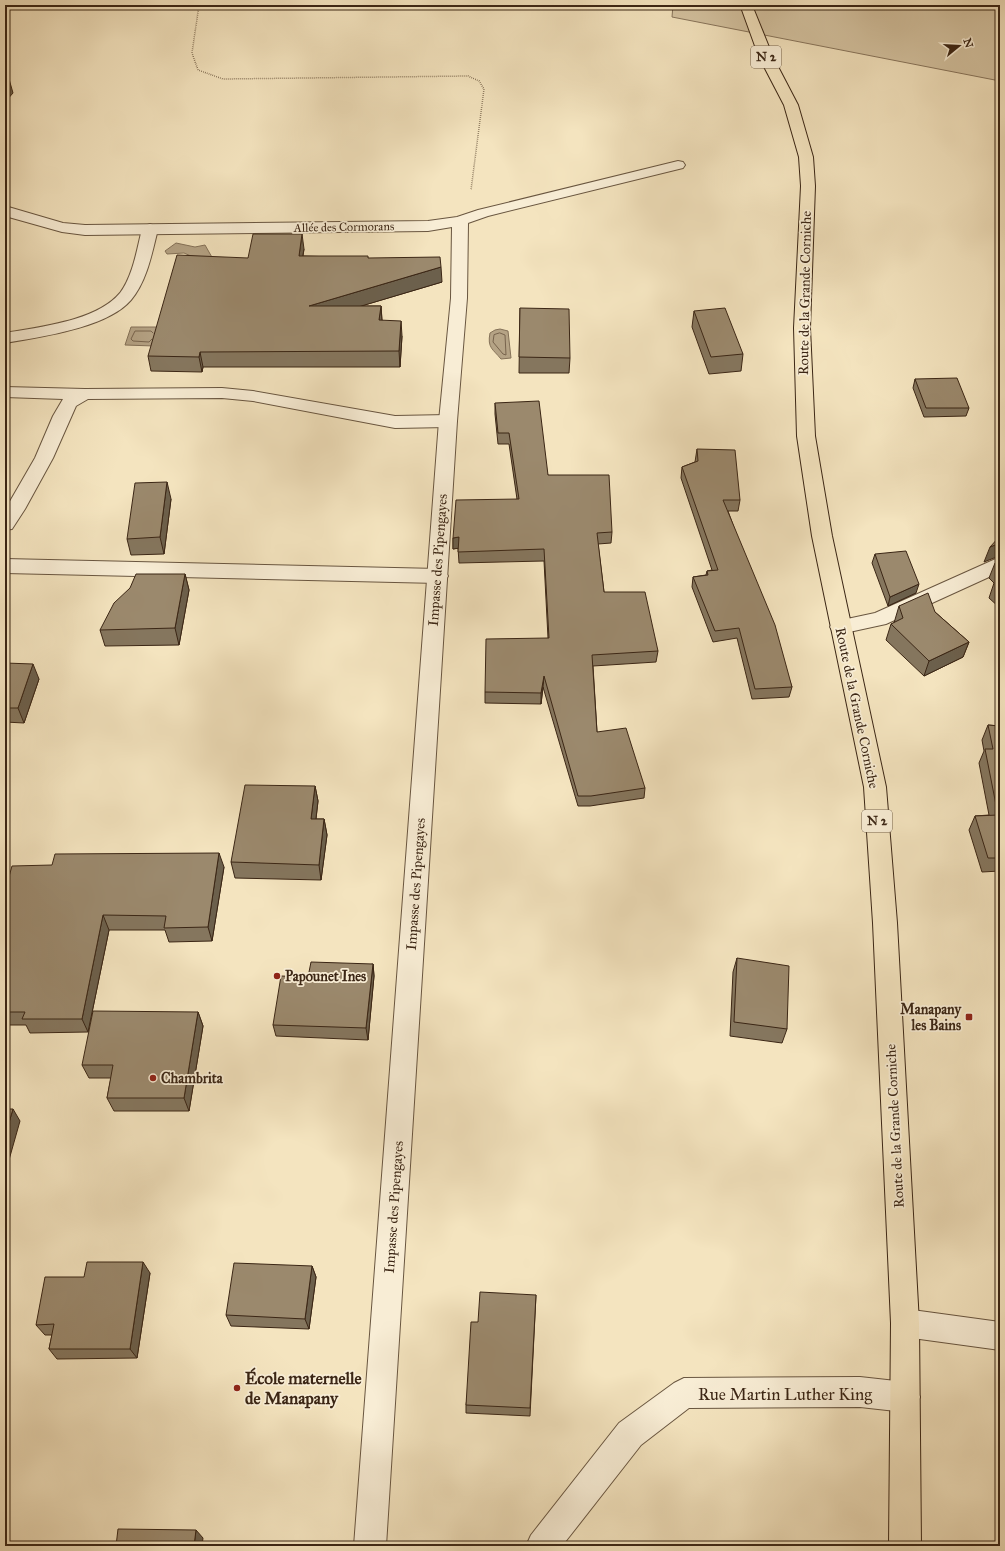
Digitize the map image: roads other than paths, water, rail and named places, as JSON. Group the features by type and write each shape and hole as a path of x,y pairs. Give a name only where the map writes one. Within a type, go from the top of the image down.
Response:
{"main road":[{"name":"Route de la Grande Corniche","path":"748,5 748,10 766,57 792,105 806,156 808,186 802,328 806,436 822,536 875,787 885,923 889,1029 906,1323 905,1546"}],"street":[{"name":"Allée des Cormorans","path":"5,211 62,227 77,229 428,226 466,219 678,165"},
{"name":"Impasse des Pipengayes","path":"370,1546 448,422 466,219"},
{"path":"5,338 73,324 114,307 125,297 139,269 150,229"},
{"path":"5,392 85,394 185,392 222,393 254,396 395,422 448,422"},
{"path":"5,524 16,509 44,458 69,403 85,394"},
{"path":"840,627 879,619 1000,564"},
{"path":"5,566 438,576"},
{"path":"906,1323 1000,1336"},
{"name":"Rue Martin Luther King","path":"542,1546 630,1434 684,1393 860,1392 905,1397"}],"water":[{"path":"176,243 195,247 205,245 213,259 191,256 184,253 167,254 165,251"},
{"path":"131,327 159,327 154,346 125,345"},
{"path":"500,329 508,331 511,358 501,359 490,345 490,333"}],"place":[{"name":"Papounet Ines","path":"277,976"},
{"name":"Manapany les Bains","path":"969,1017"},
{"name":"Chambrita","path":"153,1078"},
{"name":"École maternelle de Manapany","path":"237,1388"}]}
